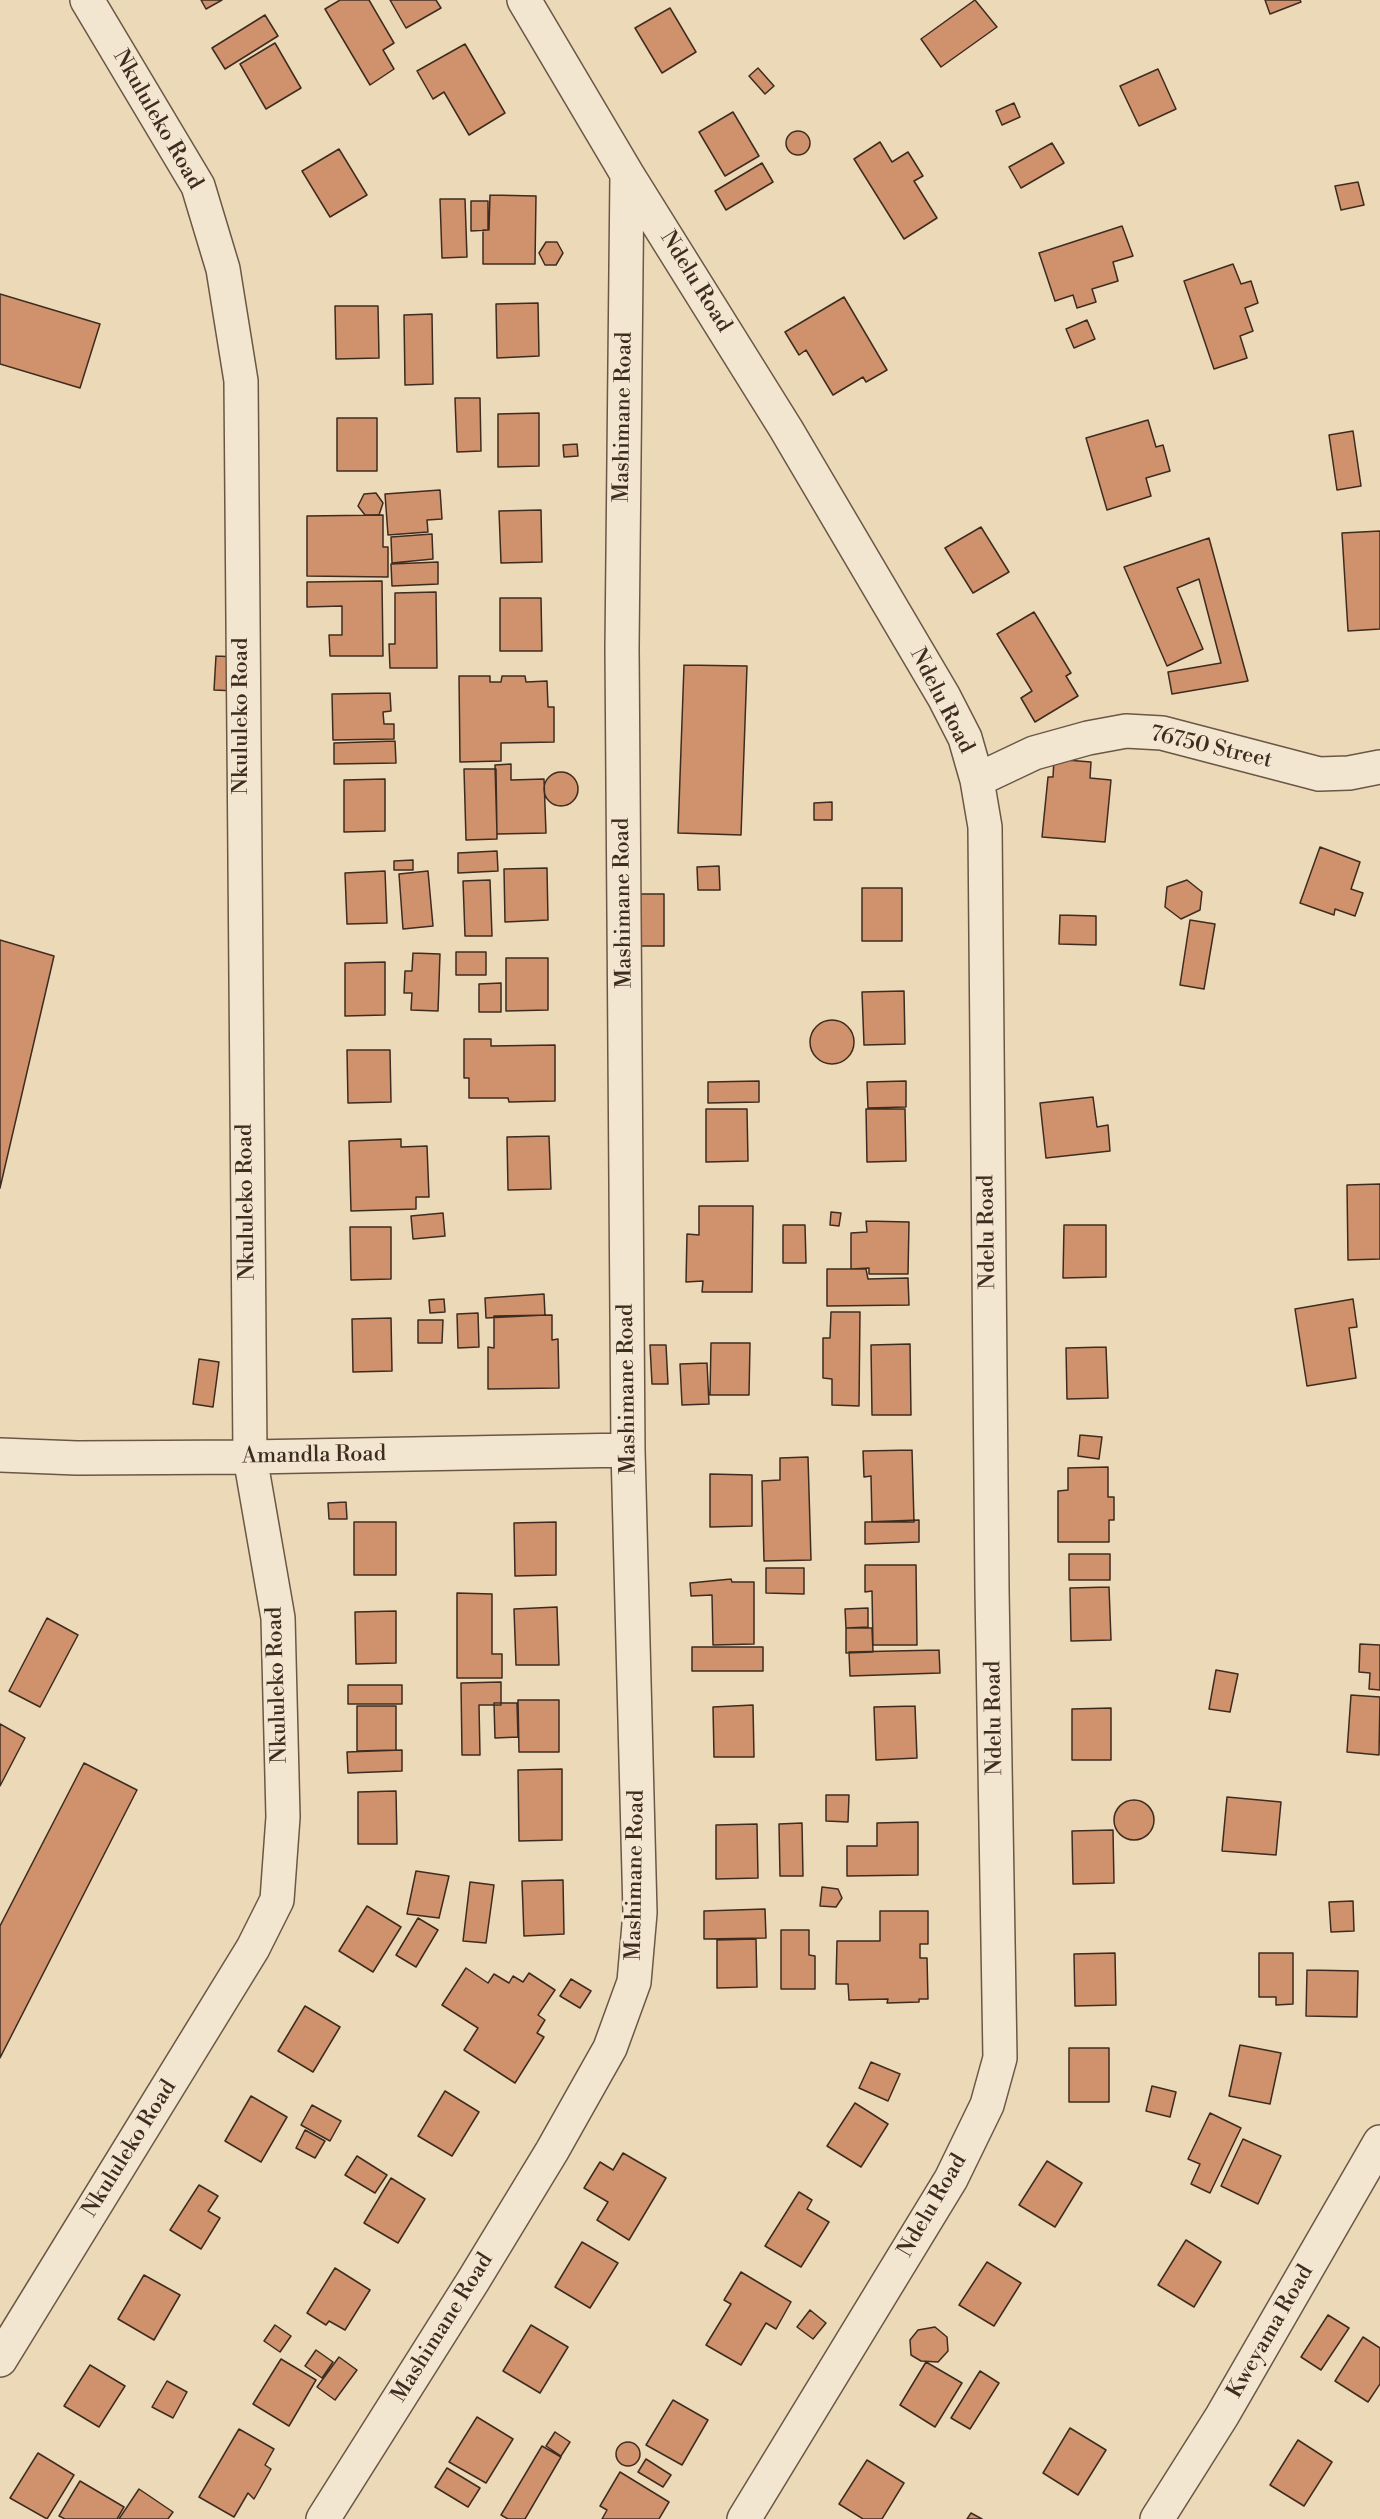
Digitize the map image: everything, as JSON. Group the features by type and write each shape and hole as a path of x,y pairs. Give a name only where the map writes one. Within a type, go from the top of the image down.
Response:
{"street":[{"name":"Nkululeko Road","path":"3,2350 254,1948 277,1900 283,1817 278,1618 250,1457 241,381 223,269 198,186 87,0"},
{"name":"Ndelu Road","path":"524,0 627,174 786,429 944,697 965,738 977,780 985,827 991,1507 1000,2058 987,2105 951,2179 744,2519"},
{"name":"Mashimane Road","path":"322,2519 473,2281 552,2151 610,2048 634,1982 640,1913 628,1450 622,648 627,174"},
{"name":"76750 Street","path":"977,780 1034,753 1088,738 1126,731 1162,733 1319,774 1349,773 1380,767"},
{"name":"Amandla Road","path":"0,1455 77,1458 250,1457 628,1450"},
{"name":"Kweyama Road","path":"1157,2519 1222,2416 1380,2142"}],"building":[{"path":"201,0 222,0 206,9"},
{"path":"340,0 369,0 394,43 383,50 394,69 370,85 325,9"},
{"path":"390,0 436,0 441,8 406,28"},
{"path":"975,0 997,27 941,67 921,39"},
{"path":"1265,0 1300,0 1301,2 1270,14"},
{"path":"670,8 696,52 662,73 635,28"},
{"path":"265,15 278,36 225,69 212,48"},
{"path":"275,43 301,88 266,109 240,64"},
{"path":"465,44 505,113 469,135 444,92 433,99 417,71"},
{"path":"758,68 774,86 765,94 749,76"},
{"path":"1158,69 1176,109 1139,126 1120,86"},
{"path":"1014,103 1020,117 1002,125 996,111"},
{"path":"733,112 759,156 725,176 699,132"},
{"path":"798,131 807,134 810,143 807,152 798,155 789,152 786,143 789,134"},
{"path":"880,142 892,162 908,152 923,176 914,181 937,218 904,239 854,159"},
{"path":"1052,143 1064,163 1021,188 1009,167"},
{"path":"339,149 367,195 330,217 302,171"},
{"path":"762,163 773,182 726,210 715,191"},
{"path":"1358,182 1364,205 1341,210 1335,186"},
{"path":"490,195 536,196 535,264 483,264 483,230 489,230"},
{"path":"440,199 465,199 467,257 442,258"},
{"path":"471,201 488,201 488,230 471,231"},
{"path":"1122,226 1133,256 1113,262 1118,281 1092,289 1096,302 1077,308 1073,295 1055,301 1039,253"},
{"path":"546,242 557,242 563,253 556,265 545,265 539,253"},
{"path":"1233,264 1241,284 1251,281 1258,303 1245,308 1253,331 1240,336 1247,358 1214,369 1184,281"},
{"path":"0,294 100,324 80,388 0,364"},
{"path":"844,297 887,370 866,382 863,377 833,395 806,350 799,355 785,332"},
{"path":"538,303 539,356 497,358 496,304"},
{"path":"335,306 378,306 379,358 336,359"},
{"path":"432,314 433,384 405,385 404,315"},
{"path":"1087,320 1095,339 1074,348 1066,329"},
{"path":"455,398 480,398 481,451 457,452"},
{"path":"539,413 539,466 498,467 498,414"},
{"path":"337,418 377,418 377,471 337,471"},
{"path":"1148,420 1156,447 1163,445 1170,471 1146,478 1151,496 1107,510 1086,438"},
{"path":"1353,431 1361,486 1337,490 1329,435"},
{"path":"577,444 578,456 564,457 563,445"},
{"path":"440,490 442,519 427,520 428,532 388,535 385,494"},
{"path":"376,493 383,503 379,515 365,515 358,506 364,494"},
{"path":"541,510 542,562 501,563 499,511"},
{"path":"383,515 383,547 388,547 388,577 307,576 307,516"},
{"path":"981,527 1009,572 973,593 945,548"},
{"path":"1380,531 1380,629 1348,631 1342,533"},
{"path":"432,534 433,559 392,563 391,537"},
{"path":"1209,538 1248,681 1172,694 1168,672 1221,663 1199,579 1177,588 1203,649 1167,666 1124,567"},
{"path":"438,562 438,584 392,586 391,564"},
{"path":"382,581 383,656 330,656 329,635 342,635 342,606 307,607 307,582"},
{"path":"436,592 437,668 390,668 389,644 395,644 395,593"},
{"path":"500,598 541,598 542,651 500,651"},
{"path":"1034,612 1071,673 1066,676 1078,696 1035,722 1021,698 1032,691 997,634"},
{"path":"216,656 238,657 236,691 214,690"},
{"path":"684,665 747,666 741,835 678,833"},
{"path":"459,676 490,676 490,682 501,682 502,676 525,676 526,682 547,681 548,707 554,707 554,742 501,743 501,761 460,762"},
{"path":"390,693 391,711 383,712 384,724 394,724 394,739 333,740 332,694"},
{"path":"395,741 396,763 334,764 334,743"},
{"path":"1054,759 1091,762 1090,778 1111,780 1105,842 1042,837 1048,777 1053,777"},
{"path":"511,764 511,780 544,779 546,833 497,834 495,765"},
{"path":"464,769 496,769 497,839 466,840"},
{"path":"561,772 573,777 578,789 573,801 561,806 549,801 544,789 549,777"},
{"path":"385,779 385,831 344,832 344,780"},
{"path":"832,802 832,820 814,820 814,803"},
{"path":"1320,847 1360,862 1351,889 1363,893 1355,916 1335,909 1334,915 1300,903"},
{"path":"497,851 498,871 458,873 458,853"},
{"path":"413,860 413,870 394,870 394,861"},
{"path":"719,866 720,890 698,890 697,867"},
{"path":"547,868 548,920 505,922 504,869"},
{"path":"385,871 387,923 347,924 345,873"},
{"path":"428,871 433,926 403,929 399,874"},
{"path":"490,880 492,936 465,936 463,881"},
{"path":"1187,880 1202,892 1200,910 1181,919 1165,907 1167,887"},
{"path":"862,888 902,888 902,941 862,941"},
{"path":"640,894 664,894 664,946 640,946"},
{"path":"1060,915 1096,916 1096,945 1059,944"},
{"path":"1190,920 1215,924 1204,989 1180,985"},
{"path":"0,940 54,956 0,1188"},
{"path":"456,952 486,952 486,975 456,975"},
{"path":"413,953 440,954 438,1011 411,1010 412,993 404,993 405,971 412,971"},
{"path":"506,958 548,958 548,1010 506,1011"},
{"path":"385,962 385,1015 345,1016 345,963"},
{"path":"501,983 501,1012 479,1012 479,984"},
{"path":"904,991 905,1044 864,1045 862,992"},
{"path":"832,1020 848,1026 854,1042 848,1058 832,1064 816,1058 810,1042 816,1026"},
{"path":"464,1039 491,1039 491,1046 555,1045 555,1101 509,1102 508,1098 469,1098 469,1078 464,1078"},
{"path":"347,1050 390,1050 391,1102 348,1103"},
{"path":"759,1081 759,1102 708,1103 708,1082"},
{"path":"906,1081 906,1107 868,1108 867,1082"},
{"path":"1093,1097 1097,1127 1108,1125 1110,1151 1046,1158 1040,1103"},
{"path":"706,1109 747,1109 748,1161 706,1162"},
{"path":"866,1109 905,1109 906,1161 867,1162"},
{"path":"549,1136 551,1189 508,1190 507,1137"},
{"path":"401,1139 401,1147 427,1146 429,1197 416,1197 416,1209 351,1211 349,1141"},
{"path":"1380,1184 1380,1259 1348,1260 1347,1185"},
{"path":"699,1206 753,1206 752,1292 702,1292 703,1281 686,1282 687,1234 699,1235"},
{"path":"831,1212 841,1213 839,1226 830,1225"},
{"path":"443,1213 445,1236 413,1239 411,1216"},
{"path":"866,1221 909,1222 908,1274 869,1274 869,1268 851,1269 851,1233 867,1232"},
{"path":"783,1225 805,1225 806,1263 783,1263"},
{"path":"1064,1225 1106,1225 1106,1277 1063,1278"},
{"path":"350,1227 391,1227 391,1279 351,1280"},
{"path":"827,1269 866,1269 868,1279 908,1278 909,1305 827,1306"},
{"path":"544,1294 545,1315 486,1318 485,1298"},
{"path":"444,1299 445,1312 430,1313 429,1300"},
{"path":"1353,1299 1357,1327 1349,1328 1356,1378 1307,1386 1295,1309"},
{"path":"831,1312 860,1312 859,1406 832,1405 832,1379 823,1378 823,1338 830,1338"},
{"path":"478,1313 479,1347 458,1348 457,1314"},
{"path":"552,1315 552,1340 558,1339 559,1388 488,1389 488,1347 494,1348 494,1316"},
{"path":"391,1318 392,1371 353,1372 352,1319"},
{"path":"418,1320 443,1320 442,1343 418,1343"},
{"path":"711,1343 750,1343 749,1395 710,1395"},
{"path":"910,1344 911,1415 872,1415 871,1345"},
{"path":"650,1345 666,1345 668,1384 652,1384"},
{"path":"1106,1347 1108,1398 1067,1399 1066,1348"},
{"path":"199,1359 219,1362 213,1407 193,1404"},
{"path":"707,1363 709,1404 682,1405 680,1364"},
{"path":"1080,1435 1102,1437 1099,1459 1078,1456"},
{"path":"912,1450 914,1522 872,1522 871,1476 864,1477 863,1451"},
{"path":"808,1457 811,1560 764,1561 762,1481 780,1480 780,1458"},
{"path":"1108,1467 1108,1497 1114,1497 1114,1520 1109,1520 1109,1542 1058,1542 1058,1491 1068,1490 1068,1468"},
{"path":"710,1474 752,1475 752,1526 710,1527"},
{"path":"346,1502 347,1519 329,1519 328,1503"},
{"path":"919,1520 919,1542 865,1544 865,1522"},
{"path":"354,1522 396,1522 396,1575 354,1575"},
{"path":"556,1522 556,1575 515,1576 514,1523"},
{"path":"1069,1554 1110,1554 1110,1580 1069,1580"},
{"path":"865,1565 916,1565 917,1645 873,1645 872,1591 865,1592"},
{"path":"766,1568 804,1568 804,1594 766,1593"},
{"path":"731,1579 732,1582 754,1582 754,1644 713,1645 712,1595 691,1596 690,1583"},
{"path":"1109,1587 1111,1640 1071,1641 1070,1588"},
{"path":"457,1593 492,1594 492,1654 502,1654 502,1678 457,1678"},
{"path":"557,1607 559,1665 516,1665 514,1609"},
{"path":"868,1608 868,1627 846,1628 845,1609"},
{"path":"396,1611 396,1663 356,1664 355,1612"},
{"path":"47,1618 78,1635 40,1707 9,1691"},
{"path":"846,1628 872,1628 873,1652 846,1653"},
{"path":"1360,1644 1380,1645 1380,1690 1369,1689 1370,1673 1359,1672"},
{"path":"692,1647 763,1647 763,1671 692,1671"},
{"path":"939,1650 940,1673 850,1676 849,1652"},
{"path":"1216,1670 1238,1674 1230,1712 1209,1709"},
{"path":"501,1682 501,1705 479,1705 480,1755 462,1755 461,1683"},
{"path":"348,1685 402,1685 402,1704 348,1704"},
{"path":"1351,1695 1380,1697 1379,1755 1347,1752"},
{"path":"518,1700 559,1700 559,1752 519,1752"},
{"path":"494,1703 517,1703 518,1737 495,1738"},
{"path":"753,1705 754,1757 714,1757 713,1707"},
{"path":"357,1706 396,1706 396,1750 357,1751"},
{"path":"915,1706 917,1758 876,1760 874,1707"},
{"path":"1111,1708 1111,1760 1072,1760 1072,1709"},
{"path":"0,1724 25,1738 0,1786"},
{"path":"402,1750 402,1771 348,1773 347,1752"},
{"path":"84,1763 137,1790 0,2058 0,1926"},
{"path":"562,1769 562,1840 519,1841 518,1770"},
{"path":"396,1791 397,1844 358,1844 358,1792"},
{"path":"826,1795 849,1795 848,1822 826,1821"},
{"path":"1227,1797 1281,1802 1276,1855 1222,1851"},
{"path":"1134,1800 1142,1801 1148,1806 1153,1812 1153,1828 1148,1834 1142,1839 1134,1840 1126,1839 1120,1834 1115,1828 1114,1820 1115,1812 1120,1806 1126,1801"},
{"path":"918,1822 918,1875 847,1876 847,1846 877,1846 877,1823"},
{"path":"802,1823 803,1876 780,1876 779,1824"},
{"path":"757,1824 758,1878 716,1879 716,1825"},
{"path":"1113,1830 1114,1883 1073,1884 1072,1831"},
{"path":"416,1871 449,1876 439,1918 407,1914"},
{"path":"563,1880 564,1934 524,1936 522,1881"},
{"path":"470,1882 494,1885 486,1943 463,1941"},
{"path":"822,1887 838,1889 842,1898 836,1907 820,1906"},
{"path":"1353,1901 1354,1931 1331,1932 1329,1902"},
{"path":"367,1906 401,1927 373,1972 339,1951"},
{"path":"765,1909 766,1938 704,1939 704,1911"},
{"path":"880,1911 928,1911 928,1944 920,1944 920,1958 927,1958 928,1999 919,1999 919,2002 887,2003 888,1999 849,2000 848,1984 836,1984 837,1941 880,1941"},
{"path":"418,1918 438,1930 416,1967 396,1955"},
{"path":"781,1930 809,1930 809,1955 815,1956 815,1989 781,1989"},
{"path":"756,1939 757,1987 717,1988 717,1940"},
{"path":"1115,1953 1116,2005 1075,2006 1074,1954"},
{"path":"1259,1953 1293,1953 1293,2004 1276,2005 1276,1997 1259,1997"},
{"path":"466,1968 488,1983 494,1974 509,1983 513,1976 523,1982 529,1973 555,1990 538,2015 545,2020 537,2033 544,2037 515,2083 464,2050 478,2028 442,2005"},
{"path":"1307,1970 1358,1971 1357,2017 1306,2016"},
{"path":"571,1979 591,1991 580,2008 560,1996"},
{"path":"305,2006 340,2027 313,2072 278,2051"},
{"path":"1240,2045 1281,2053 1270,2104 1229,2096"},
{"path":"1069,2048 1109,2048 1109,2102 1069,2102"},
{"path":"871,2062 900,2074 888,2101 859,2088"},
{"path":"1152,2086 1176,2092 1170,2117 1146,2111"},
{"path":"445,2091 479,2112 452,2156 418,2136"},
{"path":"251,2096 287,2117 261,2162 225,2141"},
{"path":"855,2103 888,2124 861,2167 827,2146"},
{"path":"312,2105 341,2121 330,2141 301,2125"},
{"path":"1210,2113 1241,2128 1210,2193 1191,2184 1200,2164 1188,2159"},
{"path":"305,2130 325,2141 315,2158 296,2148"},
{"path":"1243,2139 1281,2156 1258,2204 1221,2186"},
{"path":"623,2153 666,2178 629,2240 597,2220 608,2202 584,2188 600,2162 613,2170"},
{"path":"357,2156 387,2175 375,2193 345,2175"},
{"path":"1047,2161 1082,2183 1055,2227 1019,2205"},
{"path":"391,2178 425,2199 398,2243 364,2223"},
{"path":"199,2185 218,2196 208,2211 220,2218 201,2249 170,2230"},
{"path":"799,2192 812,2200 807,2209 829,2222 801,2267 765,2246"},
{"path":"1186,2240 1221,2262 1194,2307 1158,2285"},
{"path":"582,2242 618,2263 590,2308 555,2287"},
{"path":"987,2262 1021,2283 994,2326 959,2305"},
{"path":"335,2268 370,2290 345,2330 329,2321 326,2325 307,2313"},
{"path":"741,2272 791,2302 776,2329 766,2323 741,2365 706,2345 731,2304 724,2300"},
{"path":"144,2275 180,2295 154,2340 118,2319"},
{"path":"810,2310 826,2323 813,2339 797,2327"},
{"path":"1328,2315 1349,2328 1321,2370 1301,2357"},
{"path":"275,2325 291,2336 280,2352 264,2341"},
{"path":"531,2325 568,2347 540,2393 503,2371"},
{"path":"935,2327 947,2337 948,2351 938,2362 921,2361 911,2355 910,2340 918,2330"},
{"path":"1363,2337 1380,2348 1380,2384 1368,2402 1335,2381"},
{"path":"316,2350 333,2362 322,2378 305,2366"},
{"path":"339,2357 357,2370 335,2400 317,2387"},
{"path":"281,2359 316,2380 289,2426 253,2404"},
{"path":"926,2362 962,2383 935,2427 900,2405"},
{"path":"90,2365 125,2386 99,2427 64,2406"},
{"path":"980,2371 999,2383 970,2429 951,2418"},
{"path":"167,2381 187,2392 173,2418 152,2407"},
{"path":"673,2400 708,2420 682,2465 646,2445"},
{"path":"477,2417 513,2439 486,2483 449,2462"},
{"path":"1070,2428 1106,2450 1078,2495 1043,2473"},
{"path":"239,2429 274,2449 265,2465 271,2469 254,2499 248,2493 234,2517 199,2497"},
{"path":"555,2432 570,2442 561,2456 546,2446"},
{"path":"1298,2440 1332,2462 1304,2506 1270,2485"},
{"path":"628,2442 636,2446 640,2454 636,2462 628,2466 620,2462 616,2454 620,2446"},
{"path":"542,2446 561,2457 525,2519 508,2519 501,2515"},
{"path":"38,2453 74,2475 47,2519 10,2498"},
{"path":"646,2459 671,2475 663,2487 638,2472"},
{"path":"867,2460 904,2483 882,2519 863,2519 839,2504"},
{"path":"447,2468 480,2488 468,2507 435,2487"},
{"path":"620,2472 669,2502 659,2519 602,2519 607,2510 600,2506"},
{"path":"80,2481 124,2507 117,2519 65,2519 59,2516"},
{"path":"139,2489 173,2512 168,2519 119,2519"},
{"path":"971,2513 982,2519 967,2519"}]}
